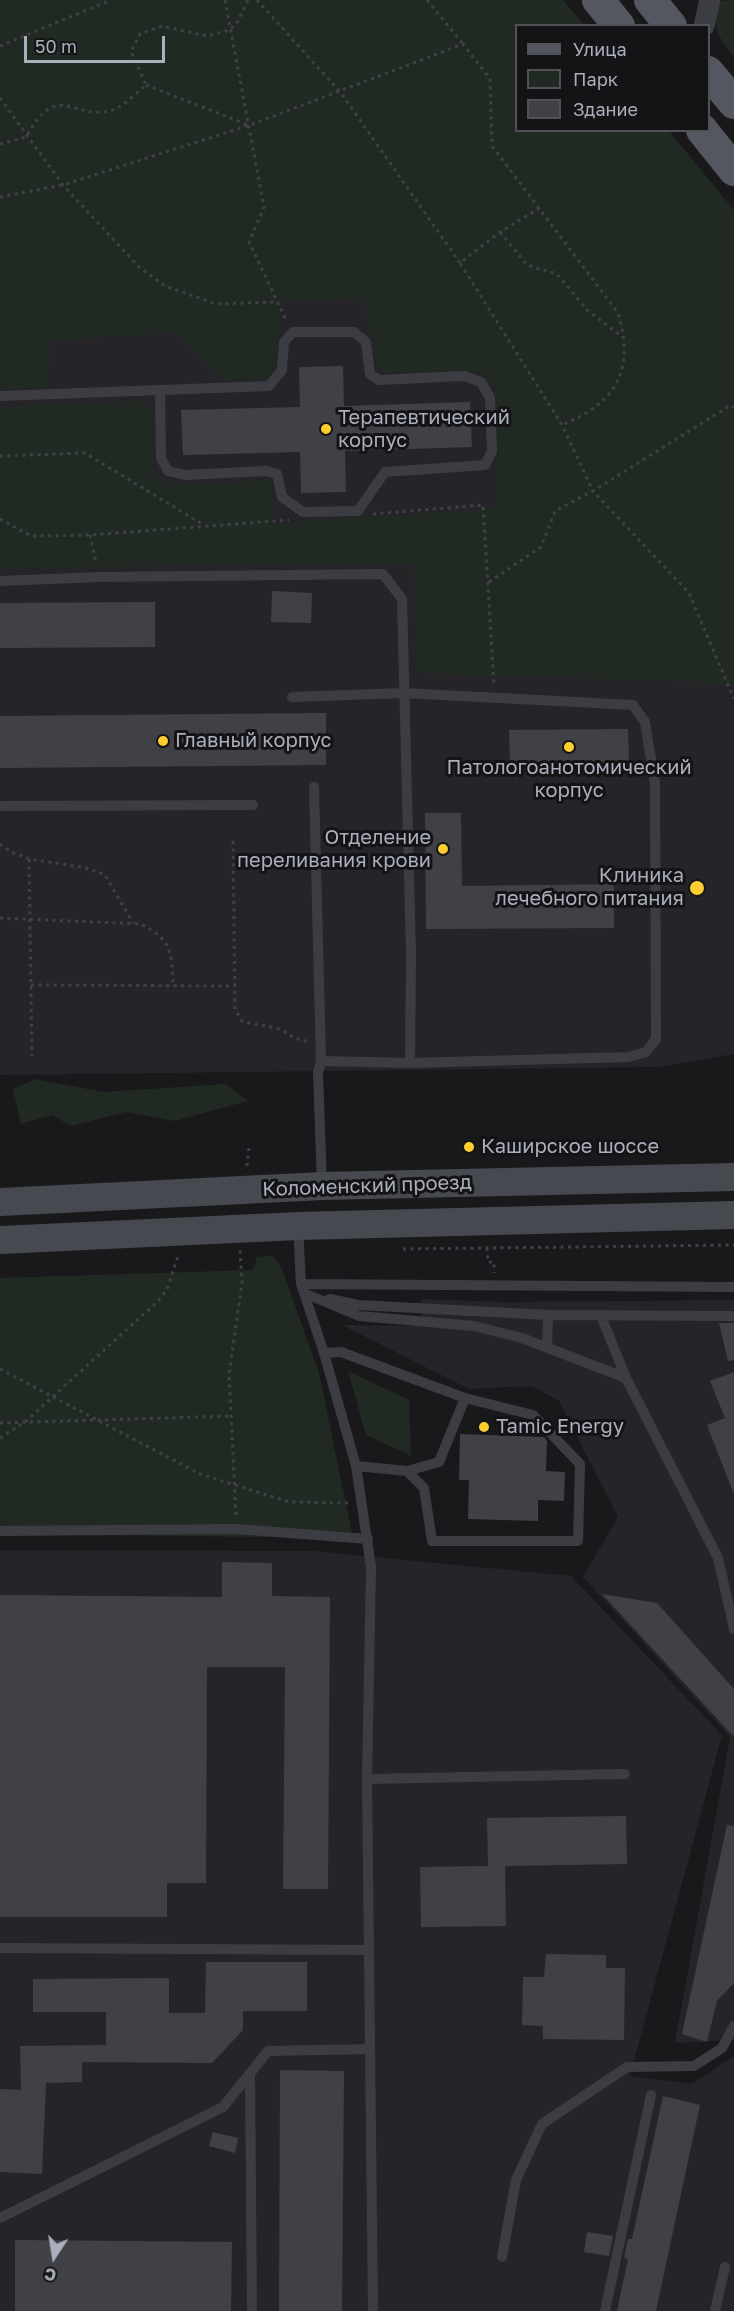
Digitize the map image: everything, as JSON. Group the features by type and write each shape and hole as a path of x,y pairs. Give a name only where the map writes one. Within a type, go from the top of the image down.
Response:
{"main road":[{"path":"598,0 617,24"},
{"path":"710,71 734,103"},
{"path":"704,132 734,170"},
{"path":"622,1180 734,1167"},
{"name":"Коломенский проезд","path":"0,1202 322,1186 734,1177"},
{"name":"Коломенский проезд","path":"0,1240 298,1226 734,1215"}],"street":[{"path":"704,24 710,0"}],"lane":[{"path":"0,396 160,390 269,386 282,370 284,342 293,332 354,332 366,342 370,374 379,380 464,376 481,382 490,398 492,451 485,465 385,472 358,511 303,512 282,497 277,474 267,471 186,474 168,471 161,458 160,390"},
{"path":"0,581 99,577 383,574 402,599 411,954 410,1063"},
{"path":"292,697 404,693 633,705 645,722 655,784 657,1038 646,1052 628,1057 410,1063 321,1061"},
{"path":"314,787 322,1186"},
{"path":"0,806 253,805"},
{"path":"298,1226 302,1288 324,1353 356,1466 371,1567 367,1779 373,2311"},
{"path":"302,1288 734,1287"},
{"path":"302,1288 358,1305 548,1315 734,1316"},
{"path":"302,1288 359,1316 474,1326 522,1338 626,1378"},
{"path":"547,1348 548,1315"},
{"path":"601,1316 626,1378 718,1558 734,1629"},
{"path":"324,1353 347,1353 465,1398 534,1415 580,1464 578,1541 432,1540 424,1488 407,1471"},
{"path":"356,1466 407,1471 438,1462 465,1398"},
{"path":"0,1531 237,1529 368,1539"},
{"path":"367,1779 625,1774"},
{"path":"0,1948 369,1950"},
{"path":"502,2257 516,2180 542,2124 627,2067 694,2066 722,2048 734,2026"},
{"path":"0,2218 223,2107 268,2051 370,2049"},
{"path":"250,2073 252,2311"},
{"path":"604,2311 651,2095"},
{"path":"715,2311 725,2267"}],"path":[{"path":"0,46 111,0"},
{"path":"225,0 264,207 249,242 276,302 293,332"},
{"path":"248,0 238,21 230,30 207,36 162,26 140,34 132,51 146,85 250,125"},
{"path":"256,0 341,93 460,263 562,424 593,491 689,593 734,699"},
{"path":"427,0 490,79 492,146 541,207 618,313 626,339 625,366 612,390 587,414 562,424"},
{"path":"0,197 63,185 250,125 341,93 463,44"},
{"path":"0,144 26,137 39,115 50,108 69,104 94,113 115,109 146,85"},
{"path":"0,99 63,185 139,267 165,286 216,304 276,302"},
{"path":"460,263 500,232 541,207"},
{"path":"500,232 527,265 557,274 588,311 626,339"},
{"path":"489,582 542,547 555,511 593,491 731,405 734,408"},
{"path":"0,456 85,453 206,526"},
{"path":"368,514 483,506 495,696"},
{"path":"0,519 31,536 90,536 298,519"},
{"path":"90,536 99,577"},
{"path":"0,743 38,742"},
{"path":"233,841 235,1009 242,1021 257,1026 277,1028 296,1040 320,1041"},
{"path":"0,844 11,852 29,859 87,868 105,875 133,923"},
{"path":"29,859 28,919 32,1056"},
{"path":"0,918 133,923 158,932 172,952 173,985"},
{"path":"31,986 233,986"},
{"path":"396,1249 734,1245"},
{"path":"487,1248 488,1262"},
{"path":"237,1529 229,1374 243,1283 240,1251"},
{"path":"0,1438 25,1422 156,1303 167,1290 179,1254"},
{"path":"0,1369 200,1474 289,1502 362,1503"},
{"path":"0,1423 231,1416"}],"shaded area":[{"path":"0,0 515,130 734,310 734,1054 659,1067 0,1075"},
{"path":"421,1299 504,1302 734,1300 734,2040 675,2043 730,1737 583,1577 618,1517 559,1401 532,1386 469,1389 342,1325 422,1326"},
{"path":"0,1550 313,1551 571,1576 722,1735 630,2076 692,2084 734,2056 734,2311 0,2311"}],"green space":[{"path":"0,0 563,0 583,24 515,24 515,132 670,132 734,210 734,683 418,673 412,563 0,568 0,407 140,401 150,407 150,451 154,473 161,479 190,485 271,479 274,523 498,509 497,391 487,374 465,370 385,373 378,367 363,297 277,302 276,366 268,378 219,379 176,333 50,340 48,388 0,390"},
{"path":"734,0 734,57 720,37 716,17 720,1"},
{"path":"36,1079 103,1092 226,1084 248,1101 175,1121 126,1112 71,1126 52,1115 21,1124 13,1089"},
{"path":"273,1256 282,1269 319,1373 353,1538 0,1534 0,1278 253,1270 257,1257"},
{"path":"348,1371 409,1400 411,1456 366,1435"}],"building":[{"name":"Терапевтический корпус","path":"343,366 344,406 470,402 472,447 345,451 346,492 301,493 300,452 183,455 181,410 300,407 299,367"},
{"path":"272,591 312,593 311,623 271,622"},
{"path":"155,602 155,647 0,648 0,603"},
{"name":"Главный корпус","path":"326,713 326,765 0,768 0,716"},
{"name":"Патологоанотомический корпус","path":"628,729 629,765 510,765 509,730"},
{"name":"Отделение переливания крови","path":"425,813 461,813 462,886 614,884 614,928 426,929"},
{"path":"719,1323 734,1323 734,1360 728,1361"},
{"path":"734,1372 733,1492 707,1425 725,1418 710,1381"},
{"path":"460,1434 544,1437 547,1441 546,1471 565,1472 564,1501 538,1500 538,1521 468,1519 469,1480 459,1480"},
{"path":"222,1562 272,1563 272,1596 330,1597 328,1889 283,1889 285,1667 207,1667 206,1883 167,1883 167,1917 0,1917 0,1595 222,1597"},
{"path":"602,1594 657,1603 734,1689 734,1737"},
{"path":"626,1816 627,1864 505,1866 506,1926 421,1927 420,1867 488,1866 487,1818"},
{"path":"727,1825 734,1826 734,1983 717,2001 707,2042 682,2034"},
{"path":"546,1954 606,1955 606,1968 625,1968 624,2040 543,2039 543,2026 522,2025 523,1977 544,1977"},
{"path":"206,1962 307,1962 307,2011 243,2011 243,2030 212,2063 82,2062 82,2082 46,2083 42,2174 0,2172 0,2089 21,2090 20,2046 106,2045 106,2012 33,2012 33,1979 169,1978 169,2013 205,2013"},
{"path":"280,2070 344,2071 342,2311 279,2311"},
{"path":"663,2096 700,2105 656,2311 617,2311 628,2259 624,2258 628,2239 632,2239"},
{"path":"213,2132 238,2138 235,2153 209,2146"},
{"path":"587,2232 613,2236 609,2256 584,2252"},
{"path":"15,2240 232,2242 231,2311 15,2311"}],"place":[{"name":"Терапевтический корпус","path":"326,429"},
{"name":"Главный корпус","path":"163,741"},
{"name":"Патологоанотомический корпус","path":"569,747"},
{"name":"Отделение переливания крови","path":"443,849"},
{"name":"Клиника лечебного питания","path":"697,888"},
{"name":"Каширское шоссе","path":"469,1147"},
{"name":"Tamic Energy","path":"484,1427"}]}
